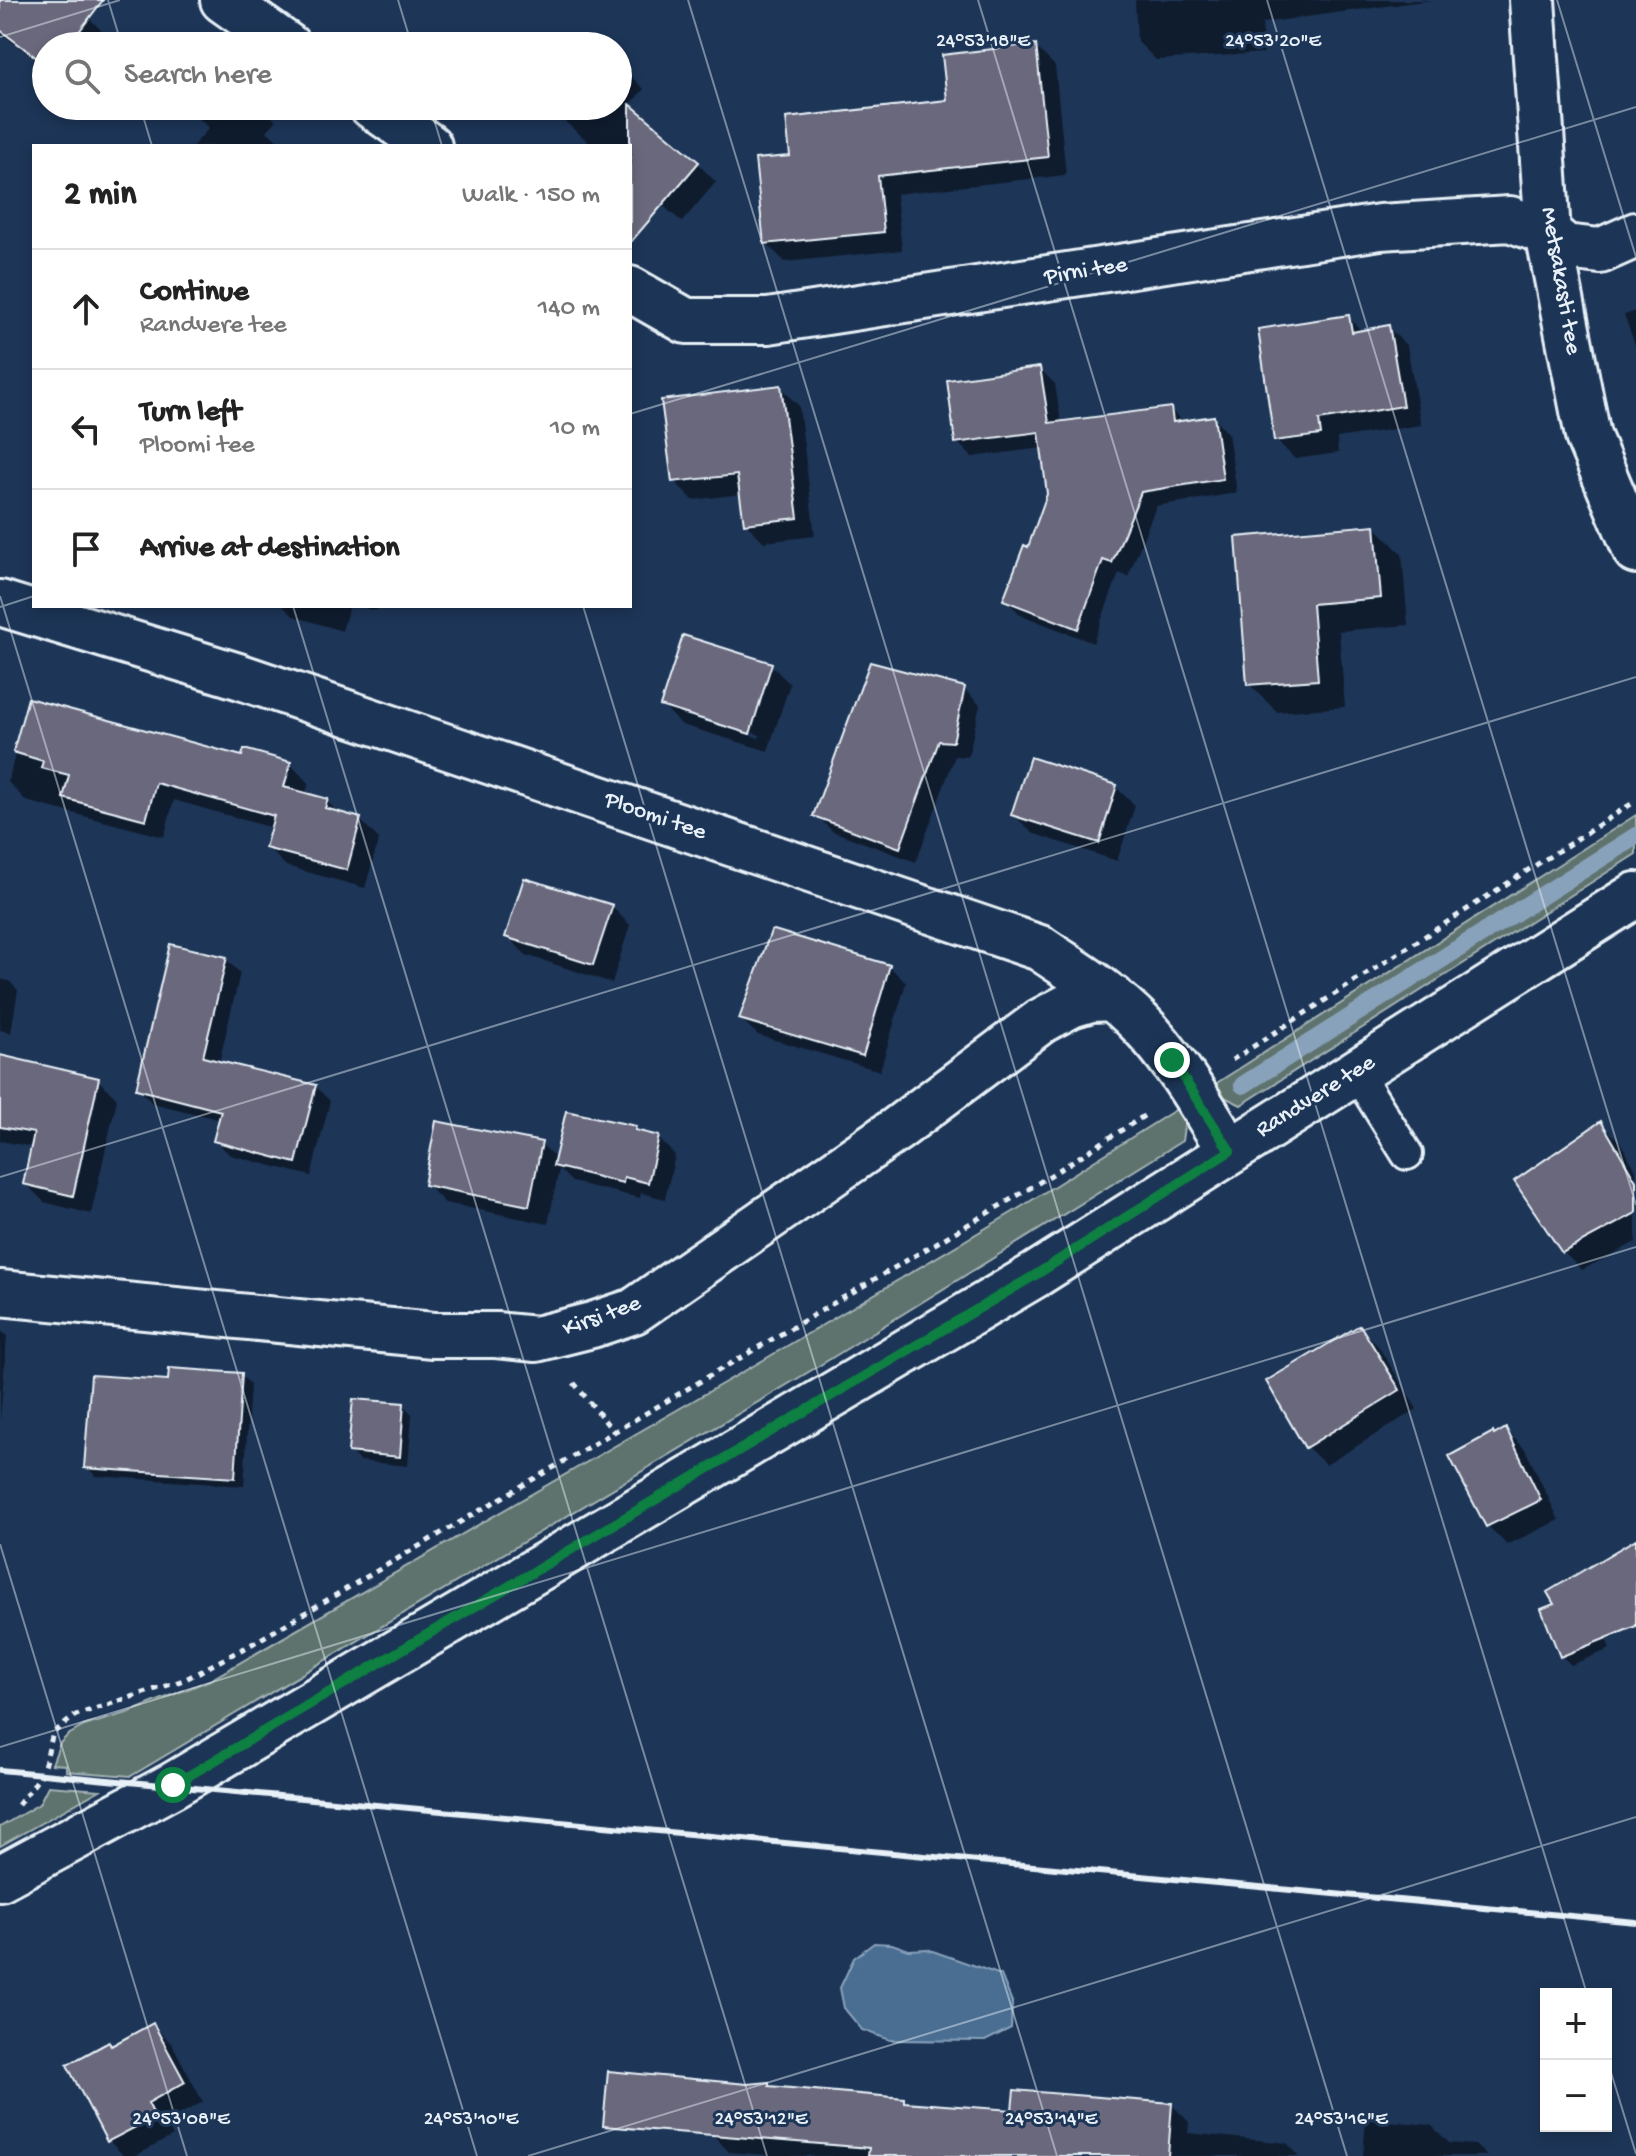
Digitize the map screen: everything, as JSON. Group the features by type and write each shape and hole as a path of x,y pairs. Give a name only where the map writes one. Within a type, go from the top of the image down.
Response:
{"street":[{"path":"223,0 268,32"},
{"name":"Metsakasti tee","path":"1532,0 1548,233 1588,436 1636,551"},
{"path":"392,120 426,144"},
{"name":"Pirni tee","path":"632,290 686,321 768,321 1380,227 1510,219 1548,233 1565,247 1600,251 1636,235"},
{"name":"Ploomi tee","path":"0,603 238,676 1040,948 1113,998 1141,1024 1172,1060 1230,1151"},
{"name":"Randvere tee","path":"0,1878 173,1785 1037,1274 1636,895"},
{"name":"Kirsi tee","path":"0,1293 433,1335 496,1335 536,1339 592,1325 634,1311 681,1280 897,1129 1041,1021 1071,1005 1091,999 1113,998"}],"lane":[{"path":"1356,1072 1407,1154"}],"path":[{"path":"1220,1068 1636,801"},
{"path":"9,1810 18,1805 42,1774 53,1733 76,1715 184,1680 252,1644 1032,1187 1159,1106"}],"green space":[{"path":"1636,815 1636,854 1241,1105 1218,1094 1212,1086"},
{"path":"1180,1107 1185,1120 1182,1141 827,1361 131,1776 66,1771 66,1765 52,1764 60,1743 68,1735 84,1726 130,1712 210,1680 760,1362 1013,1212"},
{"path":"48,1786 100,1790 0,1846 0,1827 39,1804"}],"water":[{"path":"874,1943 892,1944 909,1950 927,1949 1001,1975 1012,2002 1011,2028 985,2041 890,2040 862,2030 844,2008 840,1988 854,1958"}],"building":[{"path":"0,0 103,0 79,32 32,32 32,54 0,30"},
{"path":"1036,44 1048,157 878,176 884,232 764,244 755,159 790,156 786,118 947,100 942,55"},
{"path":"632,106 699,162 632,241 632,144"},
{"path":"1349,315 1352,332 1389,325 1403,406 1319,420 1321,435 1274,441 1258,329"},
{"path":"1040,367 1049,423 1171,407 1173,422 1214,416 1223,479 1141,492 1112,563 1103,560 1078,629 1003,600 1024,545 1028,547 1047,494 1039,432 955,443 947,380"},
{"path":"781,385 798,518 744,524 737,475 672,482 661,400"},
{"path":"1375,525 1381,598 1312,604 1318,680 1247,685 1236,537"},
{"path":"683,635 772,663 750,734 660,706"},
{"path":"870,662 965,687 953,742 939,741 900,848 813,816"},
{"path":"28,698 242,756 244,749 291,762 284,787 328,799 325,808 361,818 347,870 265,848 274,816 156,783 146,820 63,798 69,775 41,768 43,761 13,752"},
{"path":"1030,757 1117,785 1099,843 1011,815"},
{"path":"524,878 613,905 593,965 505,937"},
{"path":"771,931 890,965 863,1056 739,1019"},
{"path":"170,944 227,957 203,1057 316,1085 296,1163 213,1141 221,1111 136,1089"},
{"path":"0,1055 99,1078 73,1196 23,1184 34,1133 0,1127"},
{"path":"566,1111 636,1126 635,1130 659,1136 648,1183 624,1177 623,1183 553,1166"},
{"path":"436,1121 542,1142 529,1206 424,1185"},
{"path":"1601,1121 1636,1181 1636,1213 1562,1253 1514,1181"},
{"path":"1360,1325 1400,1390 1305,1448 1266,1381"},
{"path":"169,1368 242,1373 235,1478 84,1468 91,1375 168,1380"},
{"path":"353,1399 404,1403 400,1457 348,1452"},
{"path":"1506,1428 1541,1500 1486,1527 1449,1456"},
{"path":"1636,1539 1636,1626 1560,1657 1541,1609 1554,1604 1547,1592"},
{"path":"153,2023 185,2082 148,2103 155,2117 107,2142 67,2065"},
{"path":"608,2071 747,2084 769,2082 769,2086 904,2098 904,2102 1012,2110 1014,2090 1172,2103 1168,2156 868,2156 869,2148 603,2126"}],"waterway":[{"path":"1243,1085 1636,836"}],"railway":[{"path":"0,1770 1636,1922"}],"route":[{"path":"173,1785 1037,1274 1230,1151 1172,1060"}]}
